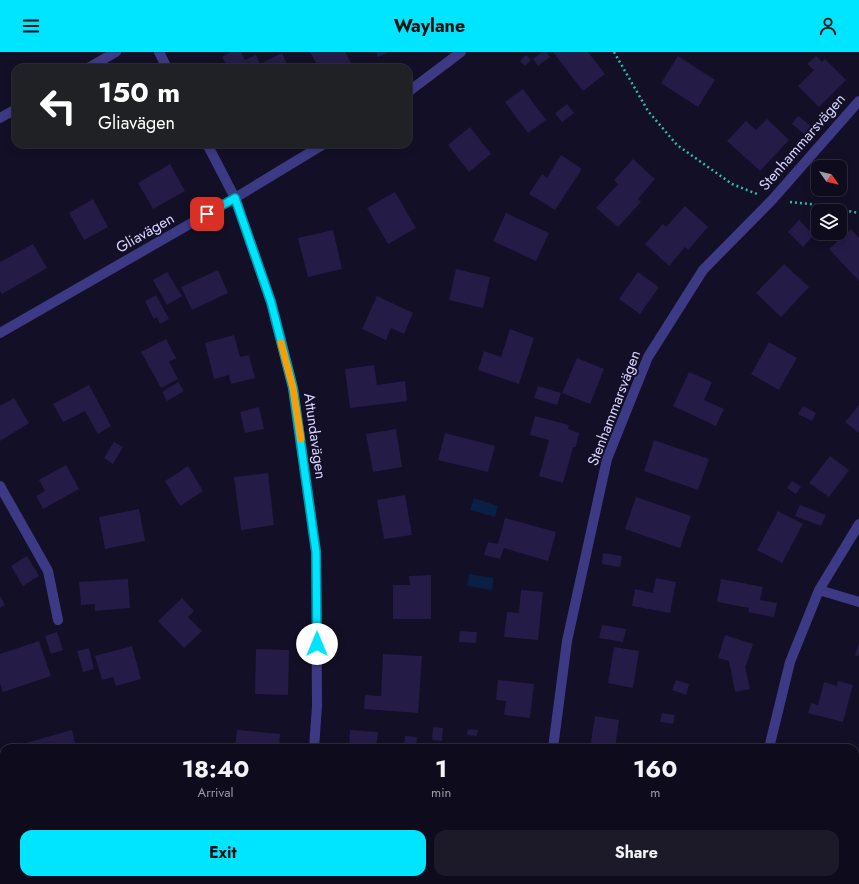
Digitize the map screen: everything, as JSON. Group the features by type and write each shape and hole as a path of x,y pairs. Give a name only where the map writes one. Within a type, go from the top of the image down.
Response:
{"street":[{"path":"95,64 116,52"},
{"path":"159,52 165,64"},
{"path":"412,89 461,52"},
{"name":"Stenhammarsvägen","path":"554,744 567,641 607,459 648,357 703,270 772,200 859,101"},
{"path":"0,118 12,111"},
{"name":"Attundavägen","path":"209,148 235,198 271,302 293,388 316,552 317,706 314,744"},
{"name":"Gliavägen","path":"0,333 235,198 317,148"},
{"path":"0,486 48,571 58,620"},
{"path":"770,744 790,662 818,590 859,524"},
{"path":"818,590 859,602"}],"path":[{"path":"614,52 648,111 677,145 732,184 772,200 810,204 859,212"}],"water":[{"path":"474,498 498,506 495,517 470,510"},
{"path":"469,574 494,578 492,590 467,586"}],"building":[{"path":"231,52 241,52 245,60 256,55 260,64 226,64 222,57"},
{"path":"310,52 345,52 352,64 317,64"},
{"path":"376,52 389,52 378,57"},
{"path":"542,52 546,52 550,57 538,66 533,59"},
{"path":"553,52 588,52 605,74 583,91"},
{"path":"282,53 287,64 260,64"},
{"path":"526,55 531,60 525,66 520,61"},
{"path":"678,56 715,80 698,107 661,83"},
{"path":"816,56 822,62 825,59 846,80 819,107 798,86 814,70 807,64"},
{"path":"523,89 546,120 528,133 505,102"},
{"path":"567,104 574,113 562,122 555,113"},
{"path":"798,116 811,126 804,134 792,124"},
{"path":"767,119 789,140 760,171 727,141 746,121 756,130"},
{"path":"470,127 491,154 469,172 448,145"},
{"path":"561,155 582,169 555,210 529,194 542,174 547,178"},
{"path":"633,159 655,179 638,199 641,202 618,227 596,208 618,184 614,180"},
{"path":"170,164 185,191 153,209 138,183"},
{"path":"395,192 416,228 388,244 367,208"},
{"path":"93,199 108,227 84,240 69,213"},
{"path":"685,206 708,227 688,250 685,247 669,266 645,244 663,224 666,227"},
{"path":"506,213 549,233 536,261 493,241"},
{"path":"799,220 811,232 811,238 803,247 788,232"},
{"path":"851,229 859,238 859,281 829,249 839,240 847,240 847,233"},
{"path":"333,230 342,269 308,277 298,238"},
{"path":"33,244 47,268 2,294 0,291 0,262"},
{"path":"784,264 809,287 781,317 756,293"},
{"path":"456,269 490,277 483,308 449,300"},
{"path":"218,270 228,293 192,310 181,287"},
{"path":"167,272 182,296 167,305 153,280"},
{"path":"638,272 659,287 640,314 619,299"},
{"path":"156,295 169,319 160,324 157,317 154,319 145,301"},
{"path":"377,296 413,313 404,334 391,328 386,340 362,329"},
{"path":"510,329 534,338 519,384 478,370 484,351 501,357"},
{"path":"234,335 240,357 249,355 255,378 231,384 229,375 214,379 205,343"},
{"path":"166,339 176,358 169,362 178,379 161,388 141,352"},
{"path":"769,342 797,358 779,390 751,374"},
{"path":"577,358 604,369 590,404 562,393"},
{"path":"374,365 377,385 405,381 407,401 350,408 345,369"},
{"path":"689,372 712,382 704,400 724,409 716,426 673,406"},
{"path":"178,382 184,391 167,401 162,392"},
{"path":"89,385 111,426 98,434 85,411 63,422 53,404"},
{"path":"538,386 561,393 557,405 534,398"},
{"path":"14,398 29,423 0,441 0,406"},
{"path":"859,405 859,433 845,422"},
{"path":"803,406 816,413 812,421 798,414"},
{"path":"259,407 264,429 245,433 240,412"},
{"path":"535,416 569,425 568,429 579,433 576,447 573,447 563,483 539,476 549,440 530,435"},
{"path":"396,429 402,467 373,472 366,434"},
{"path":"445,433 495,446 488,472 438,460"},
{"path":"654,440 709,459 698,490 644,471"},
{"path":"114,442 123,447 113,464 104,458"},
{"path":"830,456 849,470 829,497 809,483"},
{"path":"66,465 79,489 43,509 36,496 45,491 39,480"},
{"path":"188,466 203,491 180,506 165,481"},
{"path":"268,473 274,525 241,530 234,477"},
{"path":"792,481 801,487 796,494 787,488"},
{"path":"405,495 412,535 384,539 377,500"},
{"path":"636,497 691,516 680,548 625,529"},
{"path":"800,505 826,515 821,526 795,516"},
{"path":"139,509 145,541 105,549 99,517"},
{"path":"778,511 803,524 782,563 757,550"},
{"path":"505,518 556,532 548,561 504,548 500,559 484,555 488,542 498,544"},
{"path":"603,553 622,556 620,567 602,564"},
{"path":"27,556 39,576 23,586 11,566"},
{"path":"431,575 431,619 393,619 393,585 410,585 409,576"},
{"path":"656,578 676,582 670,613 632,606 635,589 653,593"},
{"path":"128,579 130,608 95,611 95,604 81,605 79,582"},
{"path":"721,579 763,587 760,600 777,603 774,617 748,612 749,608 717,602"},
{"path":"521,590 543,592 538,640 504,637 507,612 519,613"},
{"path":"0,596 5,605 0,608"},
{"path":"182,598 194,611 188,617 202,631 184,648 158,621"},
{"path":"602,625 626,629 623,642 599,638"},
{"path":"460,631 477,632 476,643 459,642"},
{"path":"57,632 63,650 51,654 45,636"},
{"path":"725,635 753,644 745,666 750,689 735,692 729,661 718,658"},
{"path":"39,641 51,676 3,692 0,683 0,654"},
{"path":"859,643 859,656 855,655"},
{"path":"132,646 141,679 116,686 113,677 102,680 95,656"},
{"path":"614,647 639,651 633,688 608,683"},
{"path":"89,648 94,669 83,672 77,651"},
{"path":"256,649 289,650 288,695 255,694"},
{"path":"383,654 422,656 418,713 364,709 365,695 381,696"},
{"path":"498,680 534,684 530,718 504,715 506,701 496,700"},
{"path":"676,680 689,684 686,695 672,690"},
{"path":"838,681 853,685 843,722 808,713 811,703 818,705 824,682 837,686"},
{"path":"662,713 675,715 673,724 660,722"},
{"path":"595,716 619,720 616,744 591,744"},
{"path":"433,727 443,728 442,741 432,740"},
{"path":"468,729 478,730 477,736 467,735"},
{"path":"72,730 75,744 26,744"},
{"path":"237,730 280,734 279,744 235,744"},
{"path":"350,730 378,732 376,744 349,744"},
{"path":"405,736 417,737 416,744 404,744"}],"slow traffic":[{"path":"281,343 293,388 301,439"}],"route":[{"path":"207,214 235,198 271,302 293,388 316,552 317,644"}]}
